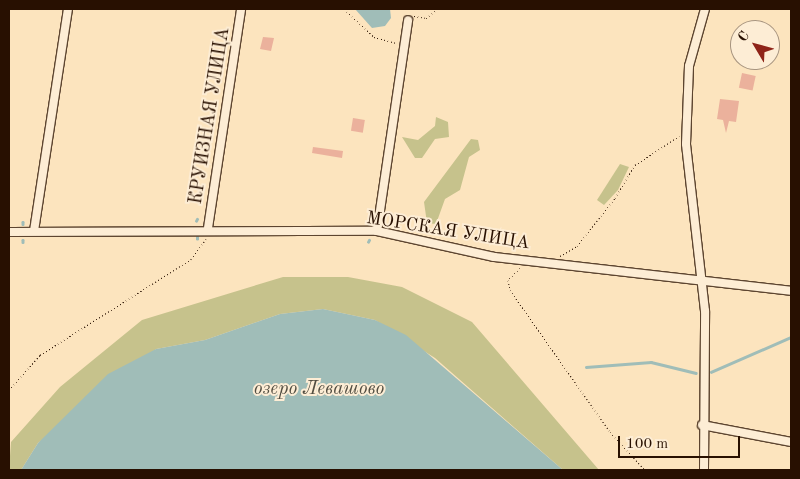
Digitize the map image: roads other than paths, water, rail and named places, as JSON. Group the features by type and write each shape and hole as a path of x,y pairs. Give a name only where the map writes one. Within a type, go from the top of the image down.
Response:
{"street":[{"path":"34,231 68,9"},
{"name":"КРУИЗНАЯ УЛИЦА","path":"208,228 241,9"},
{"path":"704,9 689,66 687,134 701,278 704,470"},
{"path":"377,231 408,20"},
{"name":"МОРСКАЯ УЛИЦА","path":"9,232 208,228 377,231 494,257 701,278 791,291"},
{"path":"702,425 791,442"}],"water":[{"path":"355,9 390,9 391,18 385,26 372,28"},
{"name":"озеро Левашово","path":"323,309 375,320 406,335 563,470 21,470 38,443 108,374 156,349 205,340 280,314"}],"waterway":[{"path":"711,372 791,337"},
{"path":"586,367 651,362 696,373"}]}
